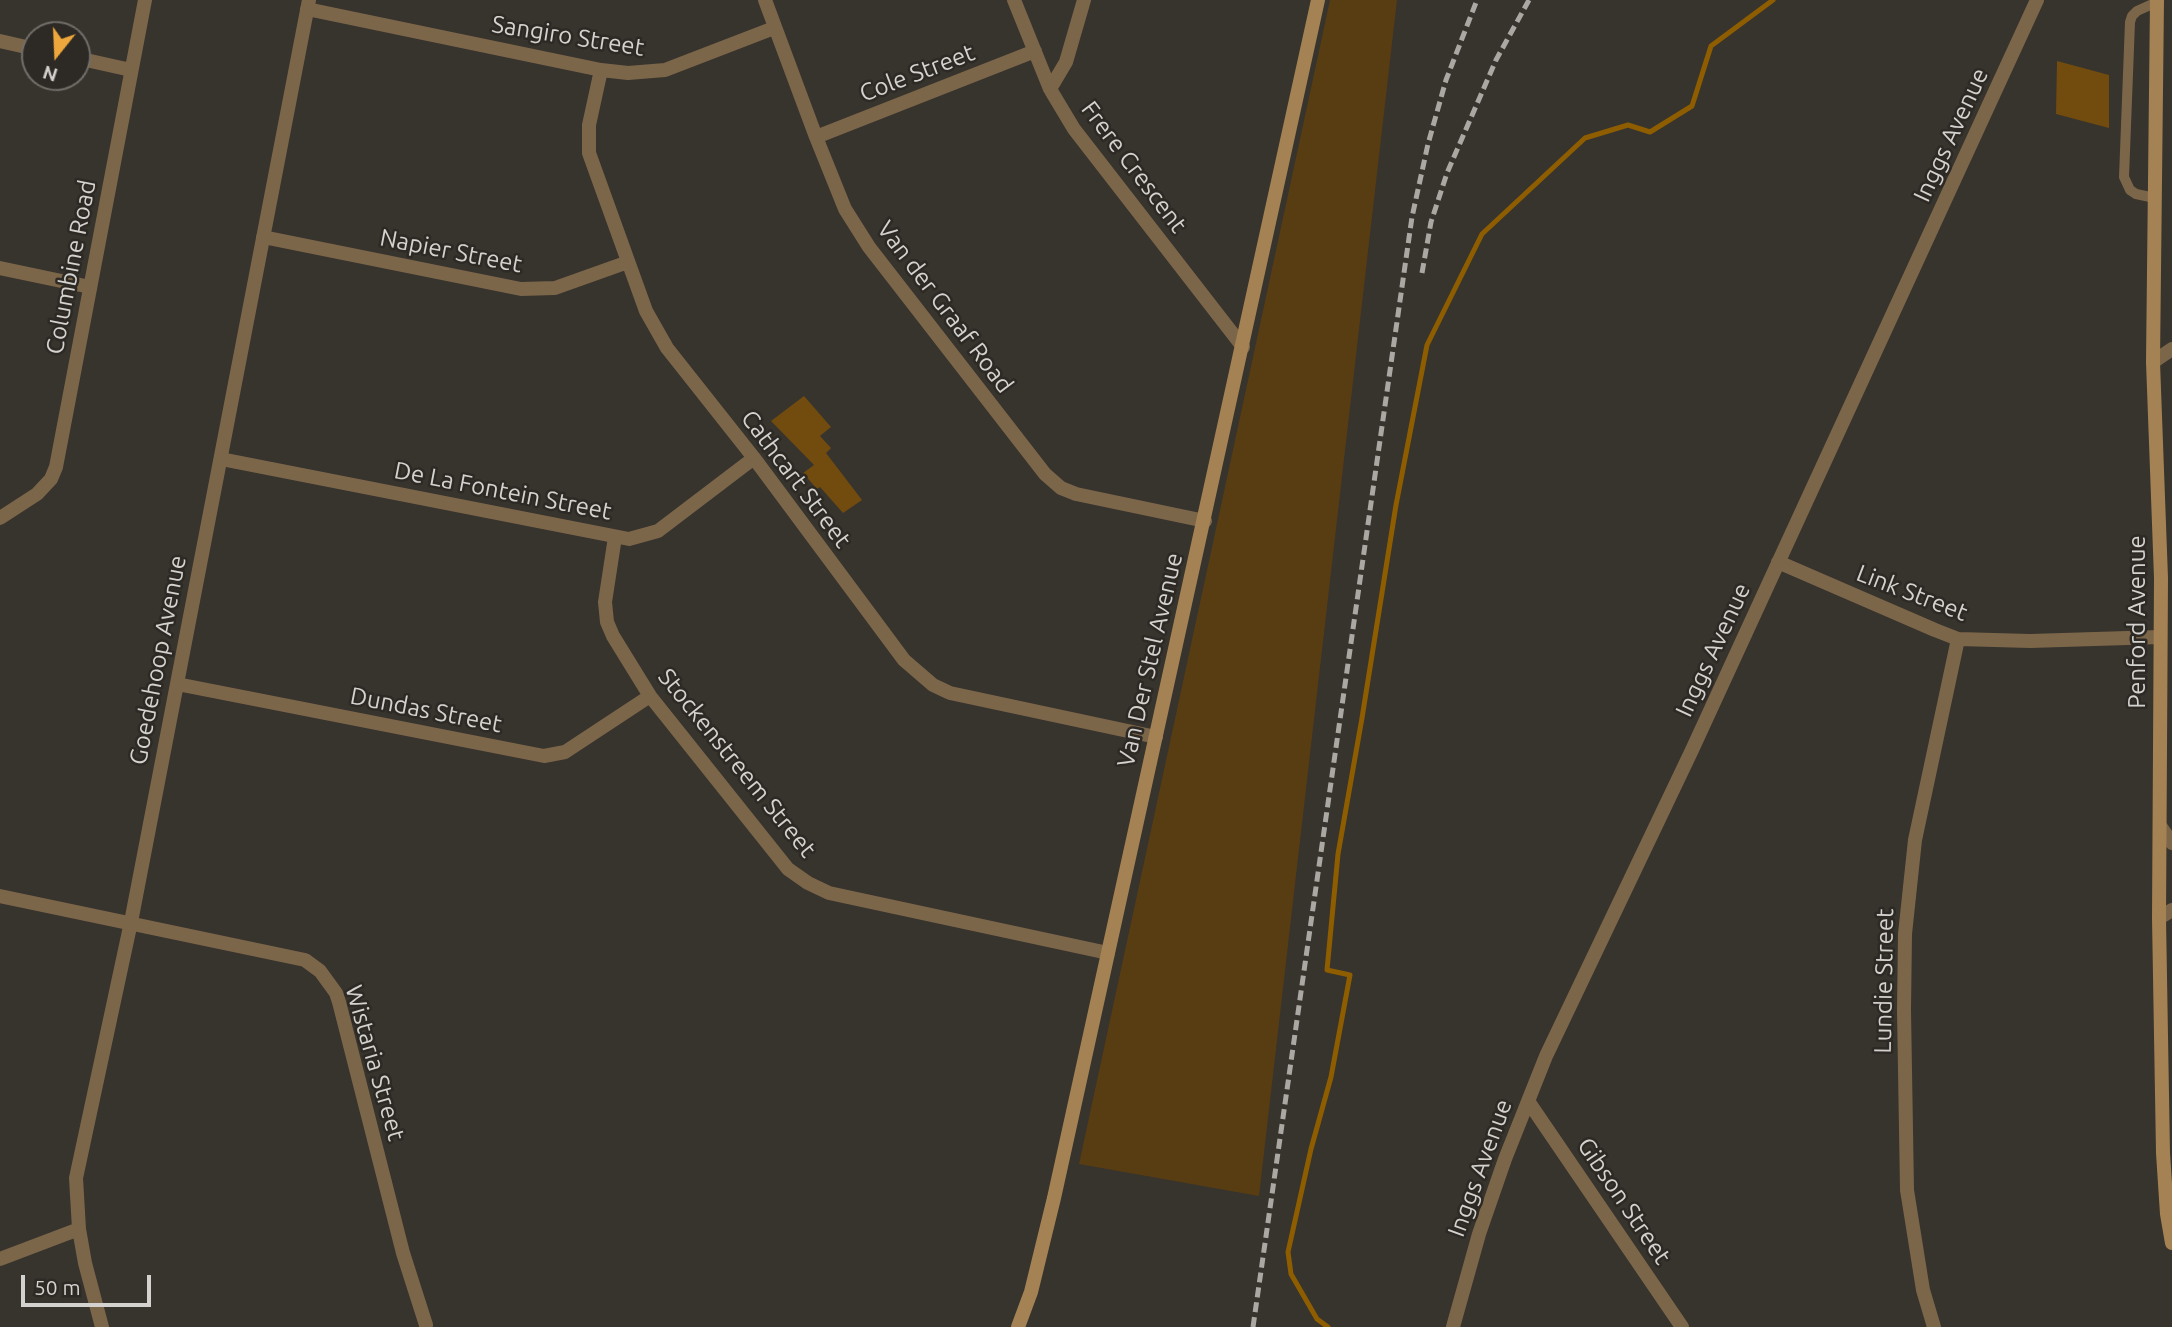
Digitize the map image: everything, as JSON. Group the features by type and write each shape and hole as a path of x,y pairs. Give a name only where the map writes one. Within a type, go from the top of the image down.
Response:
{"street":[{"name":"Columbine Road","path":"0,518 37,494 51,479 56,467 145,0"},
{"name":"Van der Graaf Road","path":"765,0 845,209 869,247 982,395 1052,481 1067,491 1089,498 1205,521"},
{"name":"Frere Crescent","path":"1014,0 1050,89 1074,129 1243,346"},
{"path":"1050,89 1066,62 1084,0"},
{"name":"Van Der Stel Avenue","path":"1018,1327 1031,1292 1054,1198 1318,0"},
{"name":"Inggs Avenue","path":"1453,1327 1479,1234 1546,1056 1692,750 2037,0"},
{"name":"Penford Avenue","path":"2157,1 2153,362 2161,578 2160,827 2166,914 2163,1153 2172,1243"},
{"name":"Sangiro Street","path":"308,4 601,70 628,73 665,70 774,28"},
{"name":"Goedehoop Avenue","path":"102,1327 85,1264 79,1229 76,1178 131,922 308,4"},
{"path":"0,41 21,46"},
{"name":"Cole Street","path":"816,137 1035,51"},
{"path":"91,61 131,70"},
{"name":"Cathcart Street","path":"601,70 589,125 589,153 646,311 657,332 904,660 933,685 950,693 1156,737"},
{"name":"Napier Street","path":"262,237 534,290 555,288 628,262"},
{"path":"0,268 90,287"},
{"path":"2153,362 2172,349"},
{"name":"De La Fontein Street","path":"221,458 629,538 659,531 754,458"},
{"name":"Stockenstreem Street","path":"615,537 605,602 607,622 613,636 650,696 788,869 829,893 1108,953"},
{"name":"Link Street","path":"1778,562 1958,639 2160,637"},
{"name":"Lundie Street","path":"1934,1327 1923,1290 1908,1191 1905,934 1915,840 1958,639"},
{"name":"Dundas Street","path":"177,684 544,756 565,752 650,696"},
{"path":"2160,827 2172,843"},
{"name":"Wistaria Street","path":"0,896 305,960 320,971 339,1002 403,1253 426,1325"},
{"name":"Gibson Street","path":"1528,1101 1682,1327"},
{"path":"0,1259 79,1229"}],"lane":[{"path":"2155,198 2130,190 2124,177 2130,22 2137,11 2157,1"}],"shaded area":[{"path":"1330,0 1397,0 1259,1196 1079,1164"}],"building":[{"path":"2057,61 2109,75 2109,128 2056,114"},
{"path":"804,396 831,427 820,436 831,448 826,453 862,500 843,513 820,487 817,489 803,473 814,465 771,421"}],"waterway":[{"path":"1328,1327 1317,1319 1291,1274 1288,1252 1311,1149 1331,1077 1350,975 1327,970 1338,854 1396,505 1427,345 1482,234 1585,138 1628,125 1650,132 1692,106 1711,46 1773,0"}],"railway":[{"path":"1253,1327 1412,217 1446,80 1477,0"},
{"path":"1422,273 1431,222 1447,173 1496,60 1529,0"}]}
